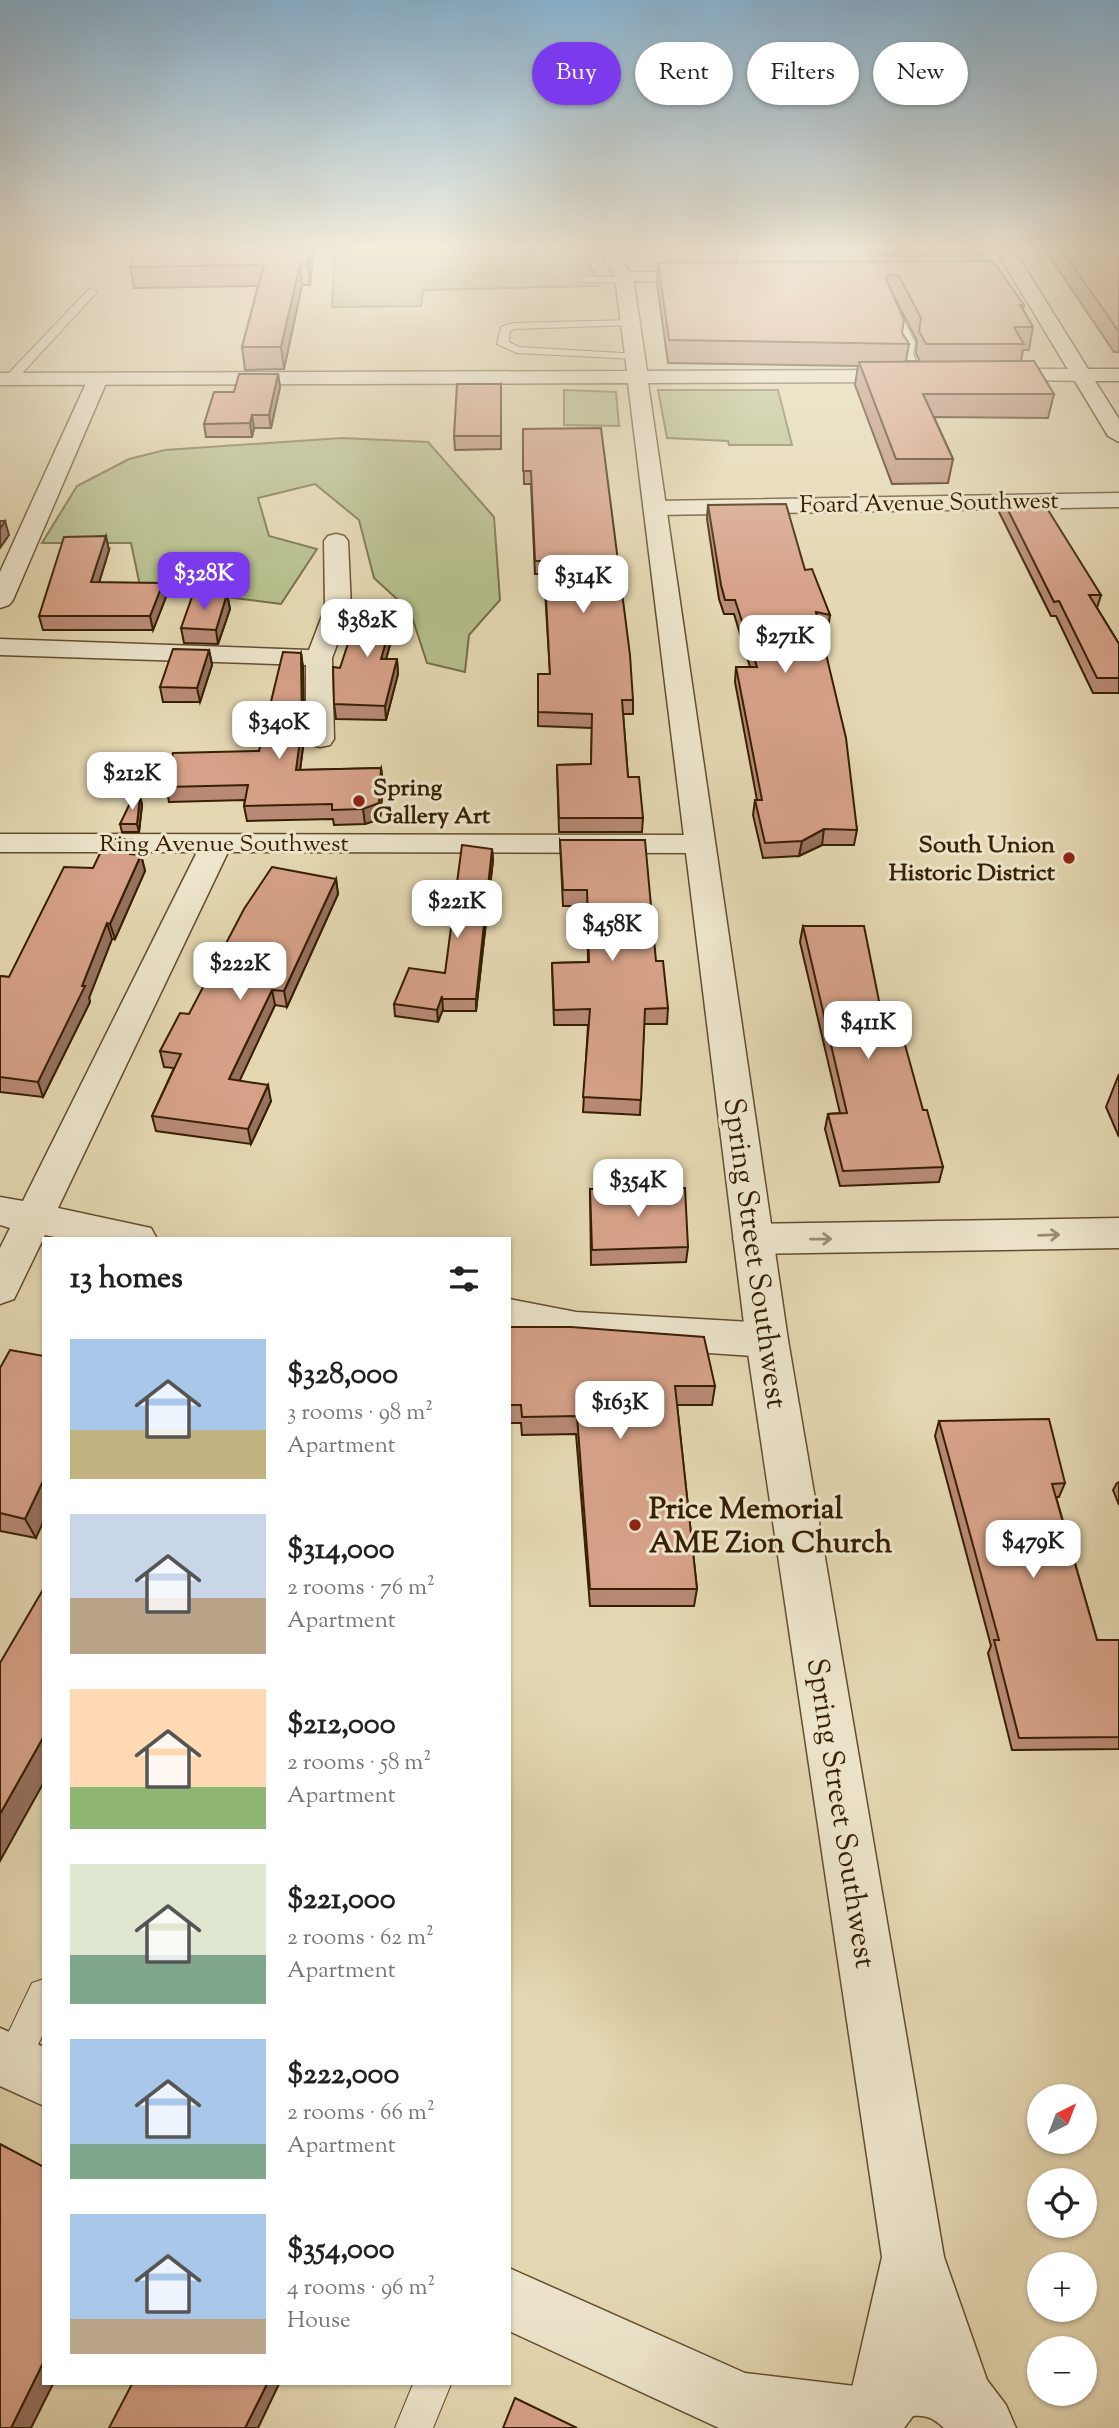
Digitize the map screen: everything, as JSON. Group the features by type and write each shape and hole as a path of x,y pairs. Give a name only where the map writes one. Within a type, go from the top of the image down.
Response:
{"street":[{"name":"Spring Street Southwest","path":"636,363 767,1340 913,2257 980,2418"},
{"path":"1076,363 1119,436"},
{"path":"5,379 97,381 636,367 925,376"},
{"path":"972,376 1119,374"},
{"path":"0,600 97,381"},
{"name":"Foard Avenue Southwest","path":"656,508 1119,500"},
{"path":"320,739 319,658 338,608 339,567 336,541"},
{"path":"0,648 319,658"},
{"name":"Ring Avenue Southwest","path":"0,843 700,844"},
{"path":"0,1287 17,1214 217,843"},
{"path":"17,1214 127,1237"},
{"path":"753,1239 1119,1233"},
{"path":"511,1315 576,1328 767,1340"},
{"name":"Spring Street Southwest","path":"875,2416 913,2257"},
{"path":"511,2299 758,2416 875,2416 897,2387 918,2382 940,2386 980,2418"}],"lane":[{"path":"5,379 21,363"},
{"path":"610,363 636,367"},
{"path":"915,363 925,376"},
{"path":"19,2065 42,2001"},
{"path":"414,2428 432,2385"}],"green space":[{"path":"564,390 616,392 619,426 564,425"},
{"path":"658,390 778,390 792,445 729,445 728,441 667,438"},
{"path":"342,438 428,442 494,517 500,600 469,635 465,672 427,663 410,611 374,578 359,520 315,484 258,498 269,536 317,549 281,604 140,586 131,543 42,543 77,486 129,459 165,450"}],"building":[{"path":"859,363 1035,363 1054,394 923,394 953,459 896,459"},
{"path":"239,374 278,374 269,415 252,415 250,423 204,424 214,392 234,392"},
{"path":"457,384 501,384 501,436 454,436"},
{"path":"601,428 630,655 633,700 622,700 628,777 639,777 643,818 559,818 557,765 591,764 592,714 538,712 538,674 550,674 544,561 535,561 531,471 523,471 523,429"},
{"path":"1040,497 1101,595 1089,595 1119,644 1119,678 1097,678 1059,601 1054,602 1002,498"},
{"path":"786,504 805,570 812,569 830,615 816,612 846,738 857,830 824,829 802,841 765,843 755,800 762,800 736,667 757,667 735,600 725,600 708,505"},
{"path":"106,536 91,582 163,583 150,616 39,616 64,537"},
{"path":"193,594 227,594 216,630 181,628"},
{"path":"362,601 397,602 381,659 397,659 385,706 334,704 333,667 340,668"},
{"path":"173,649 209,650 197,688 160,687"},
{"path":"283,652 301,653 302,725 296,770 381,768 379,803 363,809 332,810 332,804 244,806 248,785 166,787 173,753 259,751"},
{"path":"134,795 140,797 137,824 120,824"},
{"path":"107,839 132,839 130,854 141,855 110,924 107,923 82,986 85,986 38,1082 0,1077 0,976 9,977 64,867 93,868"},
{"path":"560,840 645,840 656,961 663,961 668,1008 645,1009 641,1100 583,1097 590,1009 554,1010 552,963 589,962 587,890 563,890"},
{"path":"462,845 492,849 476,999 442,999 442,996 437,1010 394,1004 409,968 445,973"},
{"path":"272,867 336,879 284,991 272,990 229,1079 268,1085 248,1129 152,1116 181,1054 160,1051 180,1013 189,1014 244,909"},
{"path":"803,926 864,926 882,1016 897,1016 923,1110 927,1110 943,1167 843,1171 828,1114 847,1113"},
{"path":"685,1188 688,1247 592,1250 590,1189"},
{"name":"Price Memorial AME Zion Church","path":"511,1327 571,1327 704,1337 715,1386 675,1386 697,1589 590,1589 577,1416 522,1417 521,1405 511,1405"},
{"path":"10,1350 42,1356 42,1483 25,1519 0,1513 0,1368"},
{"path":"1049,1419 1065,1483 1052,1484 1097,1640 1119,1640 1119,1737 1019,1738 994,1640 999,1640 939,1421"},
{"path":"42,1591 42,1740 0,1814 0,1663"},
{"path":"0,2144 42,2166 42,2365 11,2428 0,2428"},
{"path":"131,2385 266,2385 245,2428 109,2428"},
{"path":"515,2398 577,2428 503,2428"}],"place":[{"name":"Spring Gallery Art","path":"359,801"},
{"name":"South Union Historic District","path":"1069,858"},
{"name":"Price Memorial AME Zion Church","path":"635,1525"}]}
